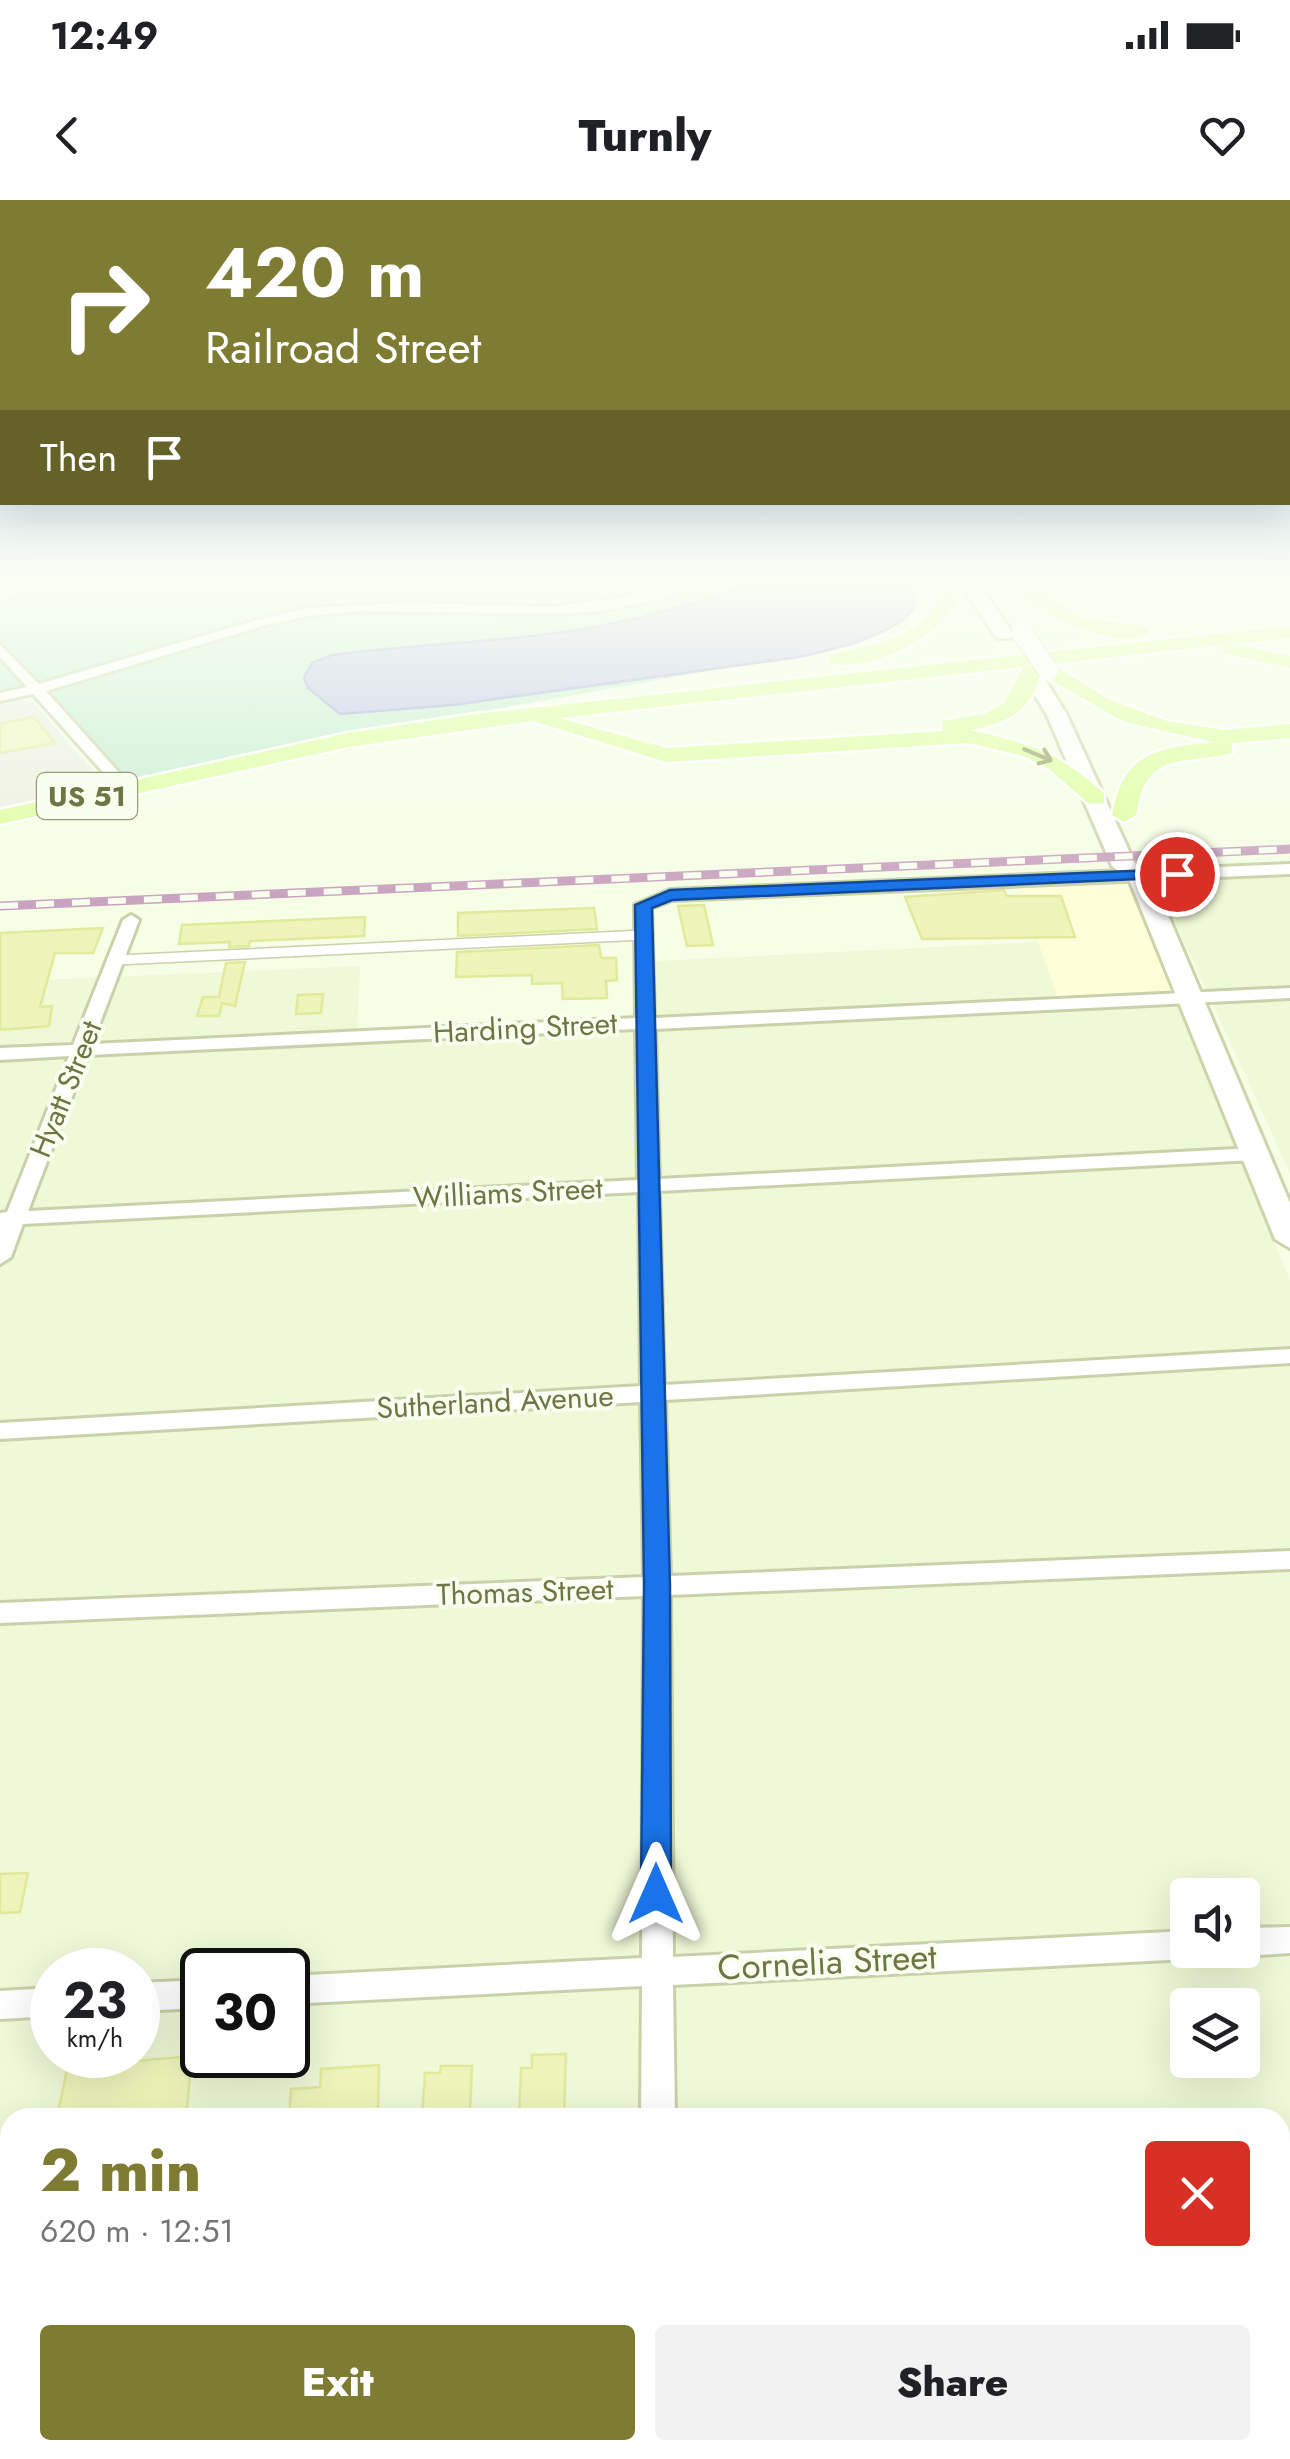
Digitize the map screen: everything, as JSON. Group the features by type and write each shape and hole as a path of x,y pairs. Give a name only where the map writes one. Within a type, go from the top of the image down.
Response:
{"main road":[{"name":"US 51","path":"175,777 478,711 675,685"},
{"name":"US 51","path":"0,817 348,740 735,685"},
{"path":"745,685 661,705 640,717 640,728 668,744 711,747 975,723 1013,709 1030,685"},
{"path":"1045,685 1124,866 1139,876 1290,1239"},
{"path":"1050,685 1086,734 1144,866 1139,876"},
{"path":"1063,685 1100,707 1153,726 1216,735 1290,732"},
{"path":"606,738 594,724 602,706 620,695 663,686"},
{"path":"452,725 558,721 645,752 691,755 968,736 1044,757 1096,798"},
{"path":"1124,816 1129,780 1150,763 1200,751 1290,742"}],"street":[{"path":"33,685 124,788"},
{"path":"0,697 53,685"},
{"path":"658,2108 657,1586 643,905 654,898 1290,869"},
{"name":"Hyatt Street","path":"0,1256 8,1218 82,1050 132,920"},
{"name":"Harding Street","path":"0,1054 1290,993"},
{"name":"Williams Street","path":"8,1218 1255,1154"},
{"name":"Sutherland Avenue","path":"0,1432 1290,1356"},
{"name":"Thomas Street","path":"0,1614 1290,1560"},
{"path":"1260,1941 1290,1940"},
{"name":"Cornelia Street","path":"310,1989 1170,1946"},
{"path":"0,2004 30,2003"}],"lane":[{"path":"116,960 643,936"}],"shaded area":[{"path":"0,685 629,685 406,725 125,788 37,690 0,697"},
{"path":"33,702 99,778 100,785 0,810 0,704"},
{"path":"1139,875 1190,998 1060,1003 1016,881"},
{"path":"1290,875 1290,1173 1159,886 1180,879"},
{"path":"1038,942 1060,1003 1175,998 1290,1281 1290,2108 0,2108 0,982 360,966 357,1031 638,1018 638,962"}],"water":[{"path":"594,685 453,705 340,714 308,688"}],"building":[{"path":"34,717 55,743 0,753 0,724"},
{"path":"1004,890 1007,896 1061,896 1075,937 922,939 905,897"},
{"path":"704,905 713,945 687,946 678,906"},
{"path":"594,908 597,929 458,936 458,913"},
{"path":"365,917 364,936 250,941 249,946 229,947 230,942 179,944 182,925"},
{"path":"103,928 93,953 55,953 40,1007 52,1006 49,1026 0,1030 0,933"},
{"path":"599,945 601,958 616,958 617,980 606,981 607,998 563,999 562,983 532,984 532,975 456,977 457,952"},
{"path":"245,962 235,1006 222,1003 219,1016 197,1016 203,997 219,997 226,963"},
{"path":"323,994 321,1013 296,1014 298,995"},
{"path":"28,1873 20,1912 0,1913 0,1874"},
{"path":"566,2054 564,2108 519,2108 521,2068 532,2068 532,2055"},
{"path":"180,2057 180,2078 190,2078 187,2108 59,2108 65,2078 160,2078 160,2059"},
{"path":"379,2065 378,2108 290,2108 291,2089 320,2087 321,2069"},
{"path":"441,2066 472,2066 470,2108 423,2108 425,2073 440,2073"}],"railway":[{"path":"0,906 1290,849"}],"route":[{"path":"656,1894 657,1586 644,903 670,895 1177,874"}]}
